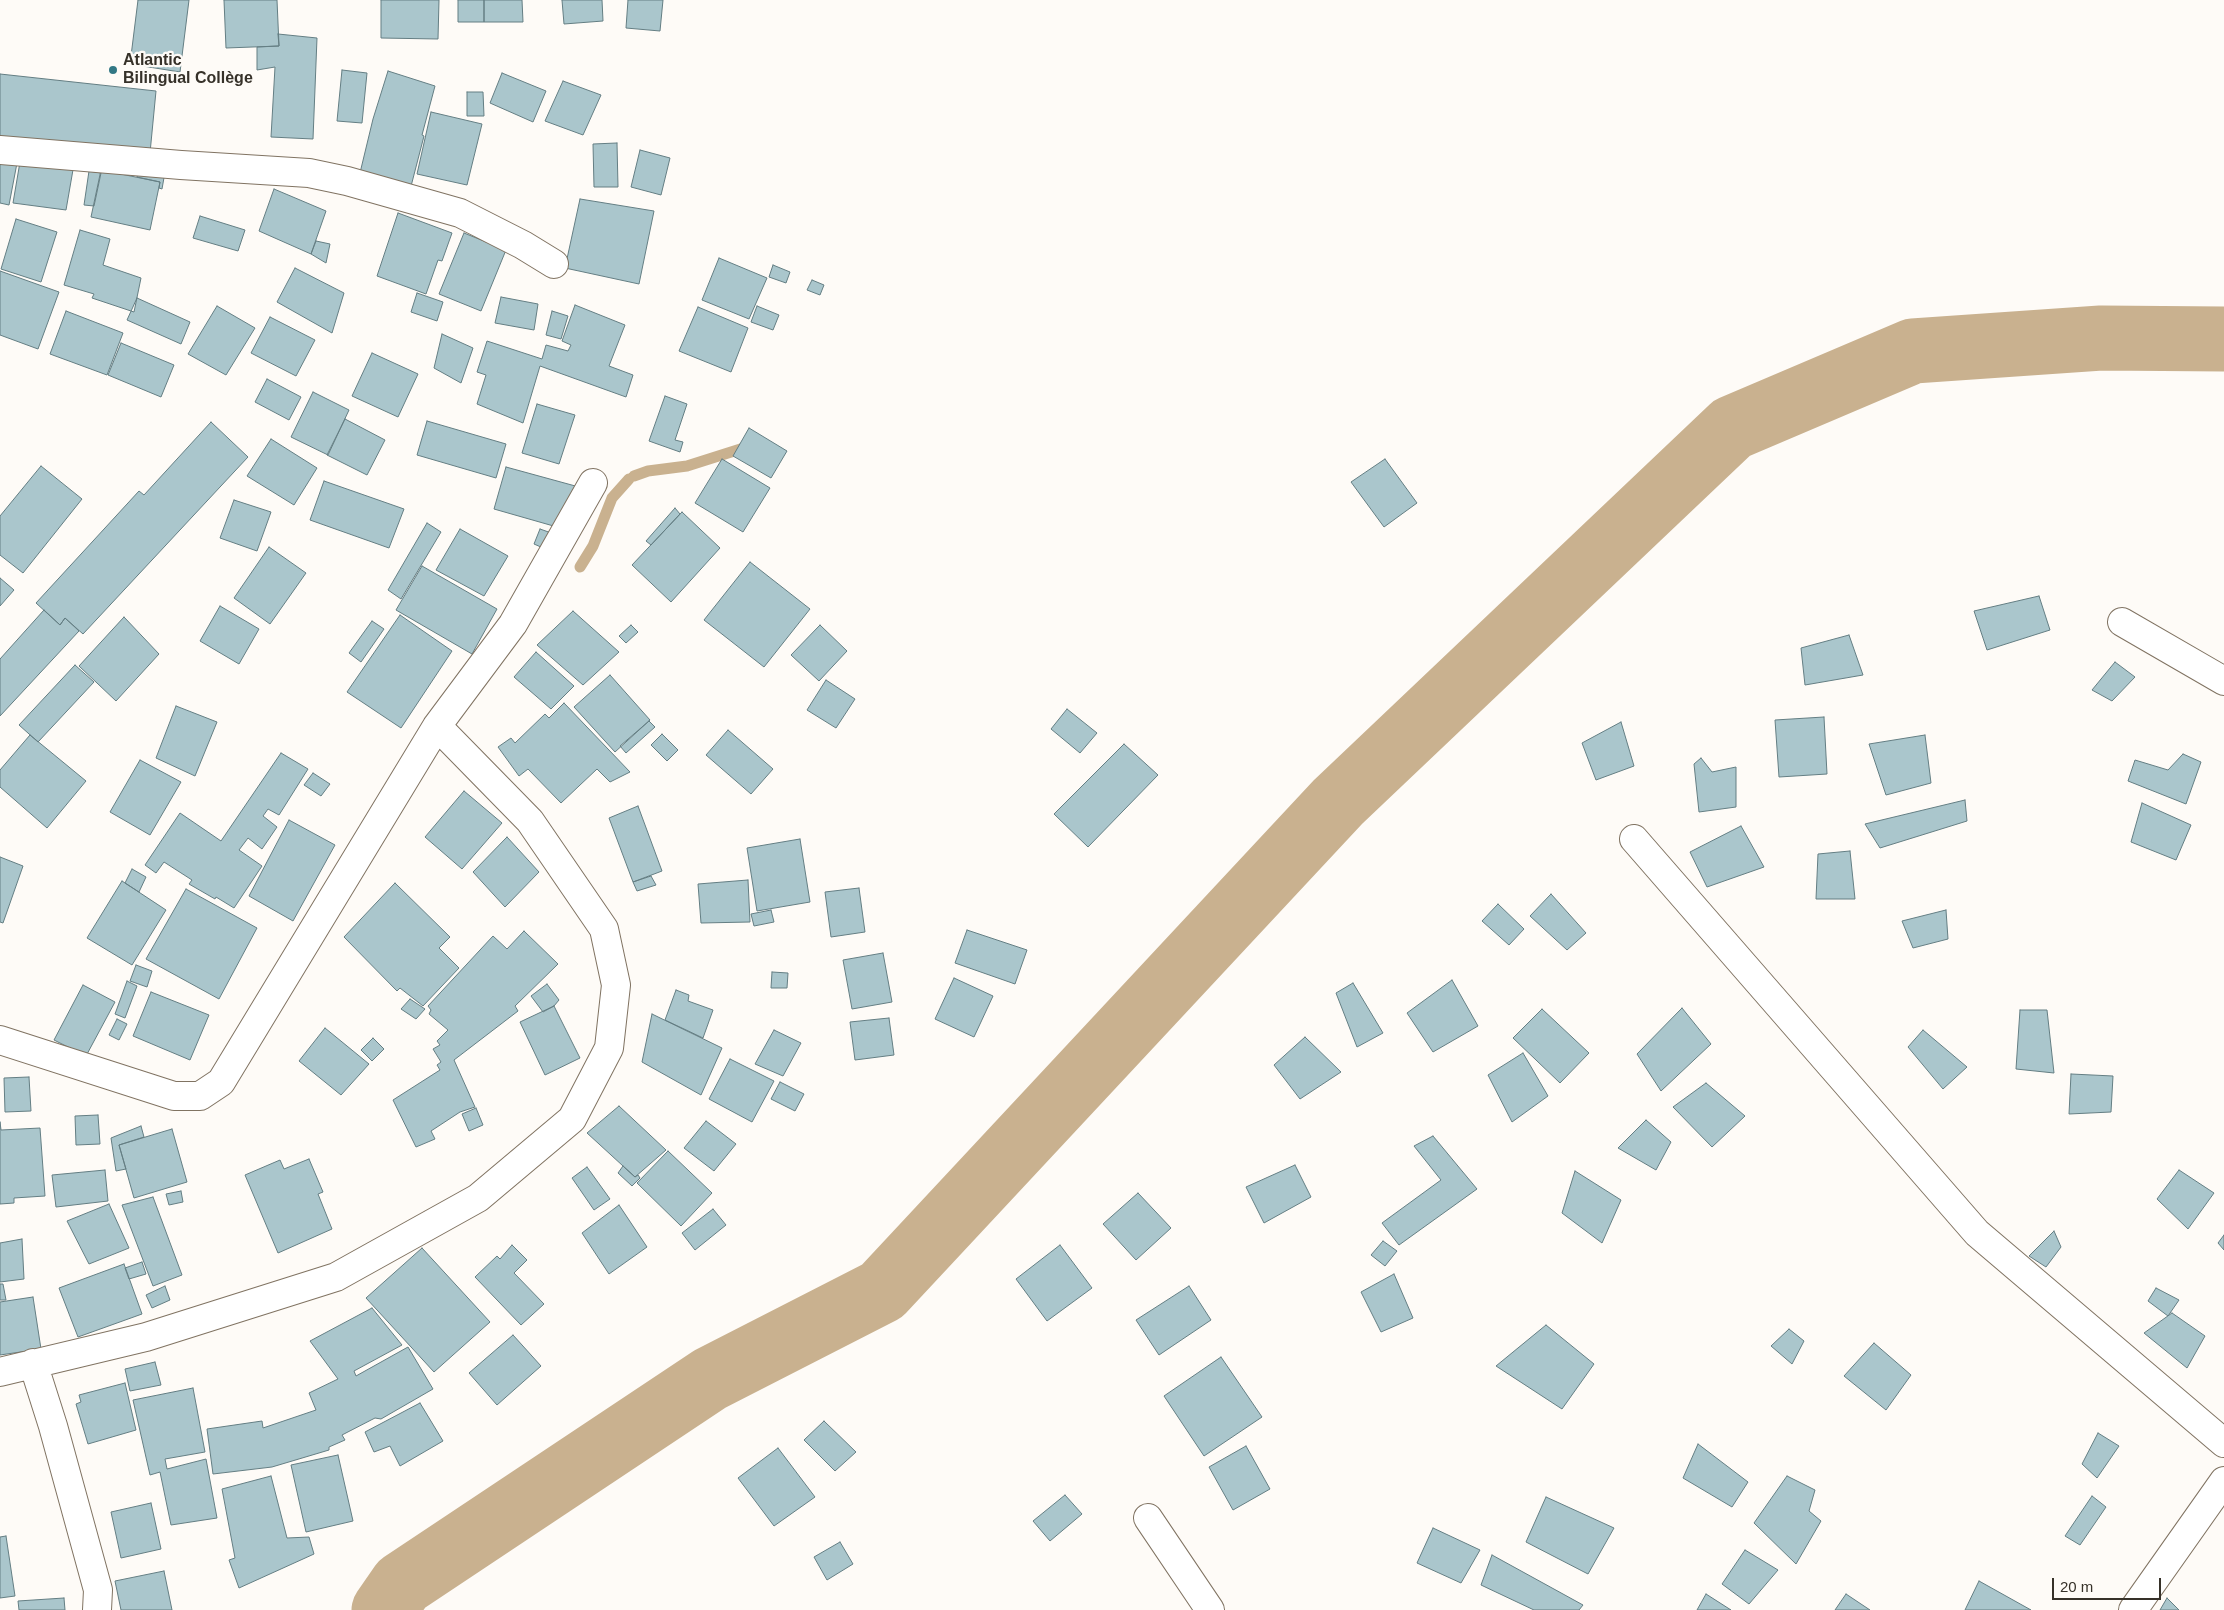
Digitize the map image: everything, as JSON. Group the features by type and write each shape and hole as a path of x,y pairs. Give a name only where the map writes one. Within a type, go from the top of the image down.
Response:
{"street":[{"path":"0,150 181,165 309,172 347,181 460,214 523,244 554,264"},
{"path":"0,1040 174,1096 200,1096 220,1082 437,726 512,624 593,483"},
{"path":"2122,622 2224,681"},
{"path":"0,1372 146,1337 336,1277 478,1198 572,1118 609,1048 616,985 604,929 530,821 437,726"},
{"path":"1634,839 1977,1233 2224,1443"},
{"path":"33,1363 53,1426 98,1590 97,1610"},
{"path":"2133,1610 2224,1481"},
{"path":"1148,1518 1210,1610"}],"building":[{"path":"138,0 189,0 180,72 130,64"},
{"path":"224,0 277,0 279,46 226,48"},
{"path":"381,0 439,0 438,39 381,38"},
{"path":"458,0 484,0 484,22 458,22"},
{"path":"484,0 522,0 523,22 484,22"},
{"path":"562,0 602,0 603,21 564,24"},
{"path":"628,0 663,0 660,31 626,28"},
{"path":"278,34 317,38 313,139 271,137 275,67 257,70 257,47 279,46"},
{"path":"342,70 367,73 362,123 337,121"},
{"path":"388,71 435,86 409,194 359,177 373,119"},
{"path":"502,73 546,91 533,122 490,103"},
{"path":"0,74 156,91 150,153 0,137"},
{"path":"563,81 601,95 583,135 545,121"},
{"path":"467,92 483,92 484,116 467,116"},
{"path":"431,112 482,124 467,185 417,174"},
{"path":"617,143 618,187 594,187 593,144"},
{"path":"640,150 670,158 661,195 631,187"},
{"path":"21,156 74,164 66,210 13,203"},
{"path":"0,160 17,163 9,205 0,203"},
{"path":"138,166 165,172 162,189 159,188 160,182 137,177"},
{"path":"101,170 160,182 150,230 91,217"},
{"path":"89,171 101,173 94,206 84,205"},
{"path":"274,189 326,211 311,254 259,231"},
{"path":"580,199 654,211 639,284 565,268"},
{"path":"398,213 452,233 442,261 438,260 426,294 377,276"},
{"path":"200,216 245,230 238,251 193,238"},
{"path":"16,219 57,232 41,282 1,269"},
{"path":"80,230 110,239 103,265 141,278 134,312 92,298 94,294 64,285"},
{"path":"464,233 506,250 481,311 439,294"},
{"path":"316,241 330,244 326,263 311,254"},
{"path":"719,258 767,278 749,319 702,300"},
{"path":"773,265 790,272 786,283 769,277"},
{"path":"295,268 344,293 332,333 277,302"},
{"path":"0,271 59,292 38,349 0,335"},
{"path":"812,280 824,285 820,295 807,290"},
{"path":"417,293 443,302 437,321 411,312"},
{"path":"501,297 538,304 534,330 495,323"},
{"path":"137,298 190,322 181,344 127,320"},
{"path":"575,305 625,325 609,366 633,375 626,397 540,366 523,423 477,404 486,375 477,372 487,341 542,359 546,345 568,351 571,345 562,341"},
{"path":"217,306 255,328 226,375 188,354"},
{"path":"757,306 779,315 773,330 751,322"},
{"path":"698,307 748,328 731,372 679,351"},
{"path":"66,311 123,333 107,375 50,354"},
{"path":"552,311 568,316 561,339 546,335"},
{"path":"270,317 315,340 296,376 251,353"},
{"path":"442,334 473,348 461,383 434,368"},
{"path":"121,343 174,365 161,397 108,375"},
{"path":"372,353 418,374 398,417 352,396"},
{"path":"267,379 301,397 289,420 255,402"},
{"path":"313,392 349,410 328,455 291,437"},
{"path":"665,396 687,404 675,440 683,442 680,452 649,441"},
{"path":"537,404 575,415 559,464 522,453"},
{"path":"345,419 385,440 367,475 327,455"},
{"path":"427,421 506,444 496,478 417,455"},
{"path":"211,422 248,457 83,634 65,618 60,625 36,603 139,491 144,495"},
{"path":"749,428 787,451 771,478 733,456"},
{"path":"271,439 317,468 294,505 247,476"},
{"path":"722,459 770,488 743,532 695,503"},
{"path":"1385,459 1417,503 1384,527 1351,482"},
{"path":"41,466 82,499 23,573 0,555 0,516"},
{"path":"506,467 579,487 564,529 494,509"},
{"path":"324,481 404,509 389,548 310,520"},
{"path":"234,500 271,512 257,551 220,538"},
{"path":"675,508 680,514 651,545 646,541"},
{"path":"682,512 720,548 671,602 632,565"},
{"path":"427,523 441,532 401,599 388,590"},
{"path":"460,529 508,556 484,596 436,570"},
{"path":"540,529 557,535 550,551 534,544"},
{"path":"269,547 306,573 270,624 234,598"},
{"path":"750,562 810,609 764,667 704,620"},
{"path":"422,566 497,609 472,654 396,610"},
{"path":"0,578 14,590 0,606"},
{"path":"2039,596 2050,630 1987,650 1974,611"},
{"path":"220,606 259,629 239,664 200,641"},
{"path":"44,610 60,625 65,618 79,631 0,716 0,659"},
{"path":"573,611 619,652 583,685 537,645"},
{"path":"400,615 452,651 401,728 347,692"},
{"path":"124,617 159,654 116,701 79,666"},
{"path":"372,621 384,629 361,662 349,653"},
{"path":"631,625 638,632 626,643 619,636"},
{"path":"820,625 847,651 819,681 791,655"},
{"path":"1849,635 1863,675 1805,685 1801,648"},
{"path":"536,652 574,686 551,709 514,677"},
{"path":"2115,662 2135,677 2112,701 2092,690"},
{"path":"75,665 94,682 38,742 19,725"},
{"path":"610,675 650,720 615,752 574,707"},
{"path":"826,680 855,699 836,728 807,710"},
{"path":"564,703 630,772 610,782 597,769 561,803 528,769 519,776 498,747 511,738 515,743 545,714 549,718"},
{"path":"176,706 217,722 195,776 156,758"},
{"path":"1067,709 1097,733 1080,753 1051,729"},
{"path":"1824,717 1827,774 1779,777 1775,720"},
{"path":"649,721 655,727 626,753 620,746"},
{"path":"1621,722 1634,766 1596,780 1582,743"},
{"path":"728,730 773,769 751,794 706,755"},
{"path":"662,734 678,750 667,761 651,745"},
{"path":"30,735 86,781 47,828 0,787 0,770"},
{"path":"1925,735 1931,783 1886,795 1869,744"},
{"path":"1124,744 1158,775 1088,847 1054,814"},
{"path":"281,753 308,769 279,815 268,809 263,816 277,827 262,849 248,838 239,850 262,866 234,908 189,884 192,880 164,862 156,873 145,865 180,813 221,841"},
{"path":"2183,754 2201,762 2186,804 2128,781 2135,760 2168,770"},
{"path":"1701,758 1712,772 1736,767 1736,807 1699,812 1694,764"},
{"path":"140,760 181,782 150,835 110,812"},
{"path":"313,773 330,784 321,796 304,785"},
{"path":"464,791 502,823 462,869 425,837"},
{"path":"1965,800 1967,821 1880,848 1865,824"},
{"path":"2142,803 2191,825 2176,860 2131,842"},
{"path":"638,806 662,871 633,882 609,818"},
{"path":"289,820 335,845 293,921 249,896"},
{"path":"1741,826 1764,867 1707,887 1690,852"},
{"path":"507,837 539,872 505,907 473,872"},
{"path":"800,839 810,902 757,911 747,848"},
{"path":"1850,851 1855,899 1816,899 1818,854"},
{"path":"0,857 23,866 3,923 0,922"},
{"path":"132,869 146,877 139,892 125,883"},
{"path":"651,876 656,885 637,891 633,882"},
{"path":"748,880 750,922 701,923 698,884"},
{"path":"122,881 166,910 132,965 87,938"},
{"path":"395,883 450,937 439,948 459,968 423,1006 400,988 397,991 344,937"},
{"path":"859,888 865,932 831,937 825,892"},
{"path":"186,889 257,928 219,999 146,959"},
{"path":"1551,894 1586,933 1567,950 1530,916"},
{"path":"1498,904 1524,929 1509,945 1482,921"},
{"path":"771,910 774,922 754,926 751,914"},
{"path":"1946,910 1948,939 1913,948 1902,921"},
{"path":"967,930 1027,950 1015,984 955,963"},
{"path":"524,931 558,964 515,1006 518,1011 454,1060 475,1107 460,1112 431,1131 435,1139 416,1147 393,1100 440,1070 437,1065 441,1062 433,1049 440,1045 437,1041 448,1030 429,1014 431,1010 428,1006 493,936 507,949"},
{"path":"883,953 892,1002 852,1009 843,960"},
{"path":"136,965 152,971 147,987 130,981"},
{"path":"772,972 788,973 787,988 771,988"},
{"path":"954,978 993,996 974,1037 935,1019"},
{"path":"1452,980 1478,1026 1433,1052 1407,1013"},
{"path":"127,981 137,986 125,1018 115,1014"},
{"path":"1353,983 1383,1033 1357,1047 1336,993"},
{"path":"547,984 559,1000 554,1006 543,1012 531,996"},
{"path":"83,985 115,1002 86,1056 54,1040"},
{"path":"676,990 689,995 688,1001 713,1010 703,1038 665,1020"},
{"path":"151,992 209,1015 190,1060 133,1036"},
{"path":"410,999 425,1009 416,1019 401,1009"},
{"path":"554,1006 580,1058 545,1075 520,1022"},
{"path":"1682,1008 1711,1044 1661,1091 1637,1054"},
{"path":"1542,1009 1589,1053 1560,1083 1513,1038"},
{"path":"2020,1010 2047,1010 2054,1073 2016,1069"},
{"path":"652,1014 722,1048 701,1095 642,1062"},
{"path":"889,1018 894,1055 855,1060 850,1022"},
{"path":"117,1019 127,1024 119,1040 109,1035"},
{"path":"325,1028 369,1064 341,1095 299,1061"},
{"path":"774,1030 801,1043 783,1076 755,1064"},
{"path":"1923,1030 1967,1067 1943,1089 1908,1047"},
{"path":"1305,1037 1341,1072 1300,1099 1274,1065"},
{"path":"373,1038 384,1049 372,1061 361,1050"},
{"path":"1523,1053 1548,1096 1512,1122 1488,1075"},
{"path":"730,1059 774,1081 752,1122 709,1099"},
{"path":"2071,1074 2113,1076 2111,1112 2069,1114"},
{"path":"29,1077 31,1111 5,1112 4,1078"},
{"path":"780,1082 804,1094 795,1111 771,1099"},
{"path":"1706,1083 1745,1116 1712,1147 1673,1107"},
{"path":"619,1106 666,1150 635,1177 587,1133"},
{"path":"476,1108 483,1125 469,1131 462,1114"},
{"path":"98,1115 100,1144 76,1145 75,1116"},
{"path":"1646,1120 1671,1142 1656,1170 1618,1148"},
{"path":"706,1121 736,1144 714,1171 684,1148"},
{"path":"0,1122 1,1130 40,1128 45,1196 14,1198 14,1203 0,1204"},
{"path":"141,1126 144,1137 119,1145 126,1169 116,1171 111,1138"},
{"path":"172,1129 187,1182 134,1198 119,1145"},
{"path":"1433,1136 1477,1189 1399,1245 1382,1223 1441,1180 1414,1146"},
{"path":"668,1151 712,1193 681,1226 637,1183"},
{"path":"309,1159 323,1192 318,1194 332,1229 278,1253 245,1175 280,1160 284,1169"},
{"path":"1295,1165 1311,1197 1264,1223 1246,1187"},
{"path":"623,1166 635,1177 638,1175 640,1178 632,1186 618,1173"},
{"path":"587,1167 610,1199 594,1210 572,1178"},
{"path":"105,1170 108,1201 56,1207 52,1175"},
{"path":"2179,1170 2214,1193 2188,1229 2157,1199"},
{"path":"1575,1171 1621,1200 1602,1243 1562,1213"},
{"path":"181,1191 183,1202 169,1205 166,1194"},
{"path":"1138,1193 1171,1228 1136,1260 1103,1224"},
{"path":"153,1197 182,1275 153,1286 122,1205"},
{"path":"109,1204 129,1248 89,1264 67,1221"},
{"path":"619,1205 647,1247 609,1274 582,1233"},
{"path":"713,1209 726,1225 695,1250 682,1233"},
{"path":"2054,1231 2061,1247 2046,1267 2029,1256"},
{"path":"2224,1235 2224,1250 2218,1243"},
{"path":"22,1239 24,1279 0,1282 0,1243"},
{"path":"1383,1241 1397,1251 1385,1266 1371,1255"},
{"path":"512,1245 527,1260 514,1273 544,1304 521,1325 475,1277 497,1256 500,1259"},
{"path":"1060,1245 1092,1288 1047,1321 1016,1279"},
{"path":"422,1248 490,1322 434,1372 366,1298"},
{"path":"142,1262 146,1274 129,1279 125,1268"},
{"path":"124,1264 142,1314 78,1337 59,1288"},
{"path":"1394,1274 1413,1318 1381,1332 1361,1292"},
{"path":"0,1284 3,1284 6,1300 0,1300"},
{"path":"165,1286 170,1300 152,1308 146,1295"},
{"path":"1189,1286 1211,1320 1159,1355 1136,1320"},
{"path":"2156,1288 2179,1300 2168,1316 2148,1301"},
{"path":"33,1297 41,1349 0,1355 0,1302"},
{"path":"372,1308 402,1345 354,1371 356,1376 408,1347 433,1389 381,1419 375,1418 342,1435 345,1440 329,1447 329,1450 272,1467 213,1474 207,1429 262,1421 263,1428 316,1410 309,1393 338,1379 310,1341"},
{"path":"2172,1313 2205,1336 2187,1368 2144,1333"},
{"path":"1546,1325 1594,1364 1562,1409 1496,1366"},
{"path":"1789,1329 1804,1341 1792,1364 1771,1346"},
{"path":"513,1335 541,1366 497,1405 469,1373"},
{"path":"1874,1343 1911,1375 1886,1410 1844,1376"},
{"path":"1221,1357 1262,1417 1204,1456 1164,1396"},
{"path":"155,1362 161,1385 130,1391 125,1369"},
{"path":"125,1383 136,1430 88,1444 76,1404 81,1402 79,1395"},
{"path":"193,1388 205,1452 165,1459 167,1469 206,1459 217,1518 171,1525 160,1472 150,1475 133,1400"},
{"path":"420,1403 443,1441 400,1466 390,1446 374,1452 365,1432"},
{"path":"824,1421 856,1452 835,1471 804,1440"},
{"path":"2098,1433 2119,1446 2097,1478 2082,1464"},
{"path":"1698,1444 1748,1482 1732,1507 1683,1478"},
{"path":"1246,1446 1270,1489 1233,1510 1209,1467"},
{"path":"778,1448 815,1497 774,1526 738,1478"},
{"path":"338,1455 353,1521 306,1532 291,1465"},
{"path":"271,1476 287,1538 309,1537 314,1554 239,1588 229,1560 235,1558 222,1489"},
{"path":"1787,1476 1815,1490 1809,1511 1821,1521 1796,1564 1754,1523"},
{"path":"1065,1495 1082,1514 1050,1541 1033,1521"},
{"path":"2092,1496 2106,1507 2080,1545 2065,1536"},
{"path":"1546,1497 1614,1528 1588,1574 1526,1542"},
{"path":"151,1503 161,1549 121,1558 111,1512"},
{"path":"1433,1528 1480,1550 1461,1583 1417,1563"},
{"path":"6,1536 15,1596 0,1598 0,1537"},
{"path":"840,1542 853,1564 827,1580 814,1557"},
{"path":"1745,1550 1778,1570 1749,1604 1722,1584"},
{"path":"1492,1555 1583,1605 1579,1610 1534,1610 1481,1585"},
{"path":"164,1571 172,1610 121,1610 115,1581"},
{"path":"1979,1581 2031,1610 1965,1610"},
{"path":"1706,1594 1731,1610 1697,1610"},
{"path":"1846,1594 1870,1610 1835,1610"},
{"path":"64,1598 65,1610 19,1610 18,1601"},
{"path":"2167,1598 2179,1610 2160,1610"}],"waterway":[{"path":"384,1610 402,1584 710,1379 882,1291 1338,802 1732,428 1913,351 2101,338 2224,339"},
{"path":"634,476 648,471 687,466 750,446"},
{"path":"580,567 593,546 612,498 629,479"}],"place":[{"name":"Atlantic Bilingual Collège","path":"113,70"}]}
